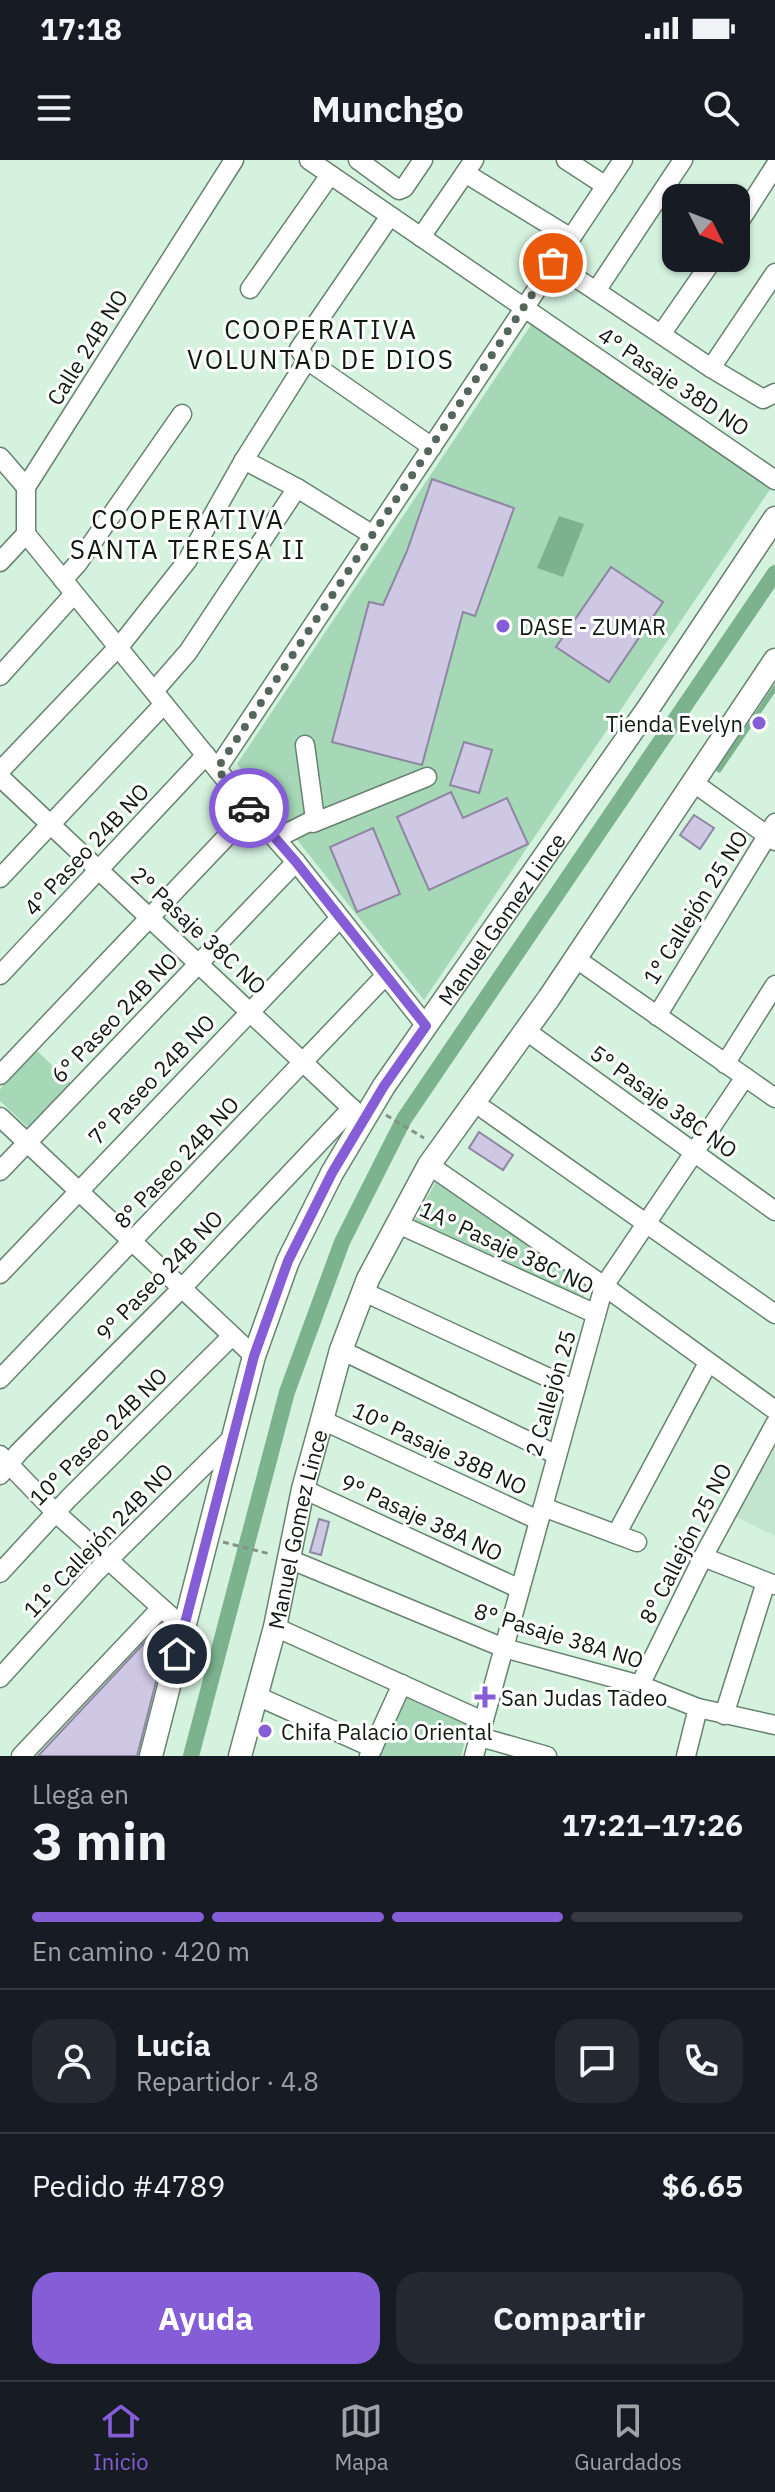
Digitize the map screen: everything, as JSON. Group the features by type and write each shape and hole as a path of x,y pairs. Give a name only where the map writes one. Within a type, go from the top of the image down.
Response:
{"main road":[{"name":"Manuel Gomez Lince","path":"151,1756 254,1356 288,1261 332,1173 365,1113 640,719 775,518"},
{"name":"Manuel Gomez Lince","path":"240,1756 275,1627 280,1557 303,1489 341,1350 362,1291 429,1165 575,958 775,660"}],"street":[{"name":"Calle 24B NO","path":"26,487 234,160"},
{"name":"4° Pasaje 38D NO","path":"309,160 775,480"},
{"path":"358,160 399,190 404,188 423,160"},
{"path":"566,160 606,186"},
{"name":"4° Paseo 24B NO","path":"0,975 99,870 211,762 373,535 623,160"},
{"path":"596,291 683,160"},
{"path":"750,205 775,166"},
{"path":"421,237 470,167 571,238"},
{"path":"250,289 330,175"},
{"path":"390,216 299,349 307,360 432,447"},
{"path":"553,263 763,399 774,394"},
{"path":"662,333 704,272"},
{"path":"711,368 775,273"},
{"path":"0,774 117,647 187,561 244,460 307,360"},
{"path":"0,676 69,587 78,563 182,414"},
{"path":"0,457 26,487 26,534 251,811 277,838 426,1026"},
{"path":"244,460 297,488 373,535"},
{"path":"0,878 51,824 159,698 297,488"},
{"path":"0,562 26,534"},
{"path":"305,745 316,812 313,823"},
{"name":"2° Pasaje 38C NO","path":"0,774 303,1062 365,1113"},
{"path":"277,838 427,777"},
{"path":"694,783 772,833"},
{"path":"0,1075 251,811"},
{"name":"1° Callejón 25 NO","path":"657,1016 772,833"},
{"name":"6° Paseo 24B NO","path":"0,1171 296,862"},
{"name":"7° Paseo 24B NO","path":"0,1274 339,919"},
{"path":"575,958 775,1098"},
{"name":"8° Paseo 24B NO","path":"0,1379 385,976"},
{"path":"725,1064 775,985"},
{"name":"5° Pasaje 38C NO","path":"525,1030 775,1211"},
{"name":"2 Callejón 25","path":"474,1756 604,1286 745,1077"},
{"path":"485,1110 775,1314"},
{"name":"9° Paseo 24B NO","path":"3,1465 365,1113"},
{"path":"0,1117 254,1356"},
{"path":"429,1165 775,1410"},
{"name":"1A° Pasaje 38C NO","path":"398,1224 596,1314"},
{"path":"362,1291 575,1390"},
{"name":"10° Paseo 24B NO","path":"0,1573 232,1336"},
{"path":"341,1350 557,1455"},
{"path":"617,1533 708,1363"},
{"name":"10° Pasaje 38B NO","path":"322,1420 540,1513 617,1533 637,1542"},
{"name":"8° Callejón 25 NO","path":"640,1685 703,1557 775,1424"},
{"name":"11° Callejón 24B NO","path":"0,1678 108,1559 232,1438"},
{"path":"3,1465 184,1628"},
{"name":"9° Pasaje 38A NO","path":"303,1489 520,1589"},
{"name":"8° Pasaje 38A NO","path":"280,1557 504,1648 640,1685 698,1708 775,1725"},
{"path":"703,1557 771,1584 724,1715"},
{"path":"21,1756 161,1608"},
{"path":"275,1627 402,1684 482,1729 547,1756"},
{"path":"257,1696 371,1752 402,1684"},
{"path":"686,1756 698,1708"}],"path":[{"path":"365,1113 424,1138"},
{"path":"226,1543 280,1557"}],"shaded area":[{"name":"DASE - ZUMAR","path":"531,325 771,488 424,1000 237,764"},
{"path":"559,516 584,524 563,577 537,568"},
{"path":"36,1050 74,1086 32,1131 0,1101 0,1089"},
{"path":"438,1178 589,1279 582,1302 412,1225"},
{"path":"775,1447 775,1536 734,1516"},
{"path":"406,1690 471,1718 461,1756 376,1756"}],"building":[{"path":"432,479 514,508 475,616 463,612 422,765 332,742 369,602 383,605 407,551"},
{"path":"611,567 663,602 609,682 556,647"},
{"path":"464,742 492,750 479,793 450,785"},
{"path":"451,792 463,818 507,798 528,844 429,890 397,817"},
{"path":"694,815 714,828 700,849 680,835"},
{"path":"373,828 400,894 357,912 330,847"},
{"path":"479,1132 513,1155 503,1170 469,1148"},
{"path":"319,1519 329,1522 321,1555 310,1552"},
{"path":"162,1624 169,1631 137,1756 38,1756"}],"waterway":[{"path":"191,1756 287,1392 342,1242 404,1119 775,573"},
{"path":"719,770 775,688"}],"way so far":[{"path":"249,808 217,769 553,263"}],"place":[{"name":"DASE - ZUMAR","path":"503,626"},
{"name":"Tienda Evelyn","path":"759,723"},
{"name":"San Judas Tadeo","path":"485,1697"},
{"name":"Chifa Palacio Oriental","path":"265,1731"}],"district":[{"name":"COOPERATIVA VOLUNTAD DE DIOS","path":"321,344"},
{"name":"COOPERATIVA SANTA TERESA II","path":"188,534"}],"route":[{"path":"177,1654 254,1356 288,1261 332,1173 384,1086 426,1026 277,838 249,808"}]}
